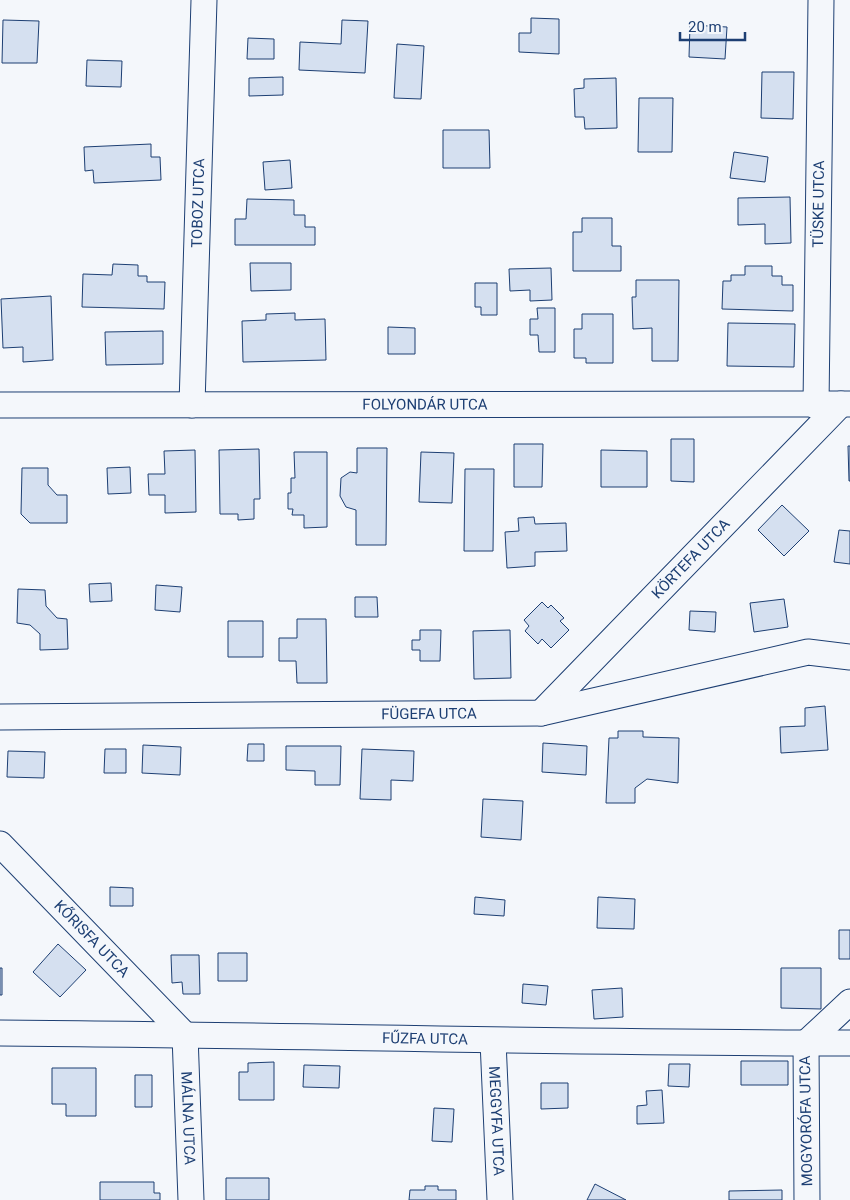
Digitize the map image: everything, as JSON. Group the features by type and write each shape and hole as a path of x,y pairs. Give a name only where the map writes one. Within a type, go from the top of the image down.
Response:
{"street":[{"name":"TOBOZ UTCA","path":"192,405 204,0"},
{"name":"TÜSKE UTCA","path":"816,406 821,0"},
{"name":"FOLYONDÁR UTCA","path":"0,405 816,406 845,404"},
{"name":"KÖRTEFA UTCA","path":"541,713 845,404"},
{"name":"FÜGEFA UTCA","path":"0,717 541,713 808,652 850,657"},
{"name":"KŐRISFA UTCA","path":"0,844 185,1035"},
{"path":"806,1043 850,1002"},
{"name":"FŰZFA UTCA","path":"0,1033 493,1041 850,1043"},
{"name":"MÁLNA UTCA","path":"185,1035 191,1200"},
{"name":"MEGGYFA UTCA","path":"493,1041 500,1200"},
{"name":"MOGYORÓFA UTCA","path":"806,1043 807,1200"}],"building":[{"path":"531,18 559,19 559,54 519,52 519,33 531,33"},
{"path":"3,20 39,21 37,63 2,63"},
{"path":"342,20 368,21 365,73 299,70 300,42 341,44"},
{"path":"690,25 727,27 725,59 689,57"},
{"path":"248,38 274,39 274,59 247,59"},
{"path":"397,44 424,46 421,99 394,98"},
{"path":"87,60 122,61 121,87 86,86"},
{"path":"762,72 794,72 793,119 761,118"},
{"path":"283,77 283,95 249,96 249,78"},
{"path":"616,78 617,128 585,129 584,117 575,117 574,89 584,88 584,79"},
{"path":"639,98 673,98 672,152 638,152"},
{"path":"443,130 489,130 490,168 443,168"},
{"path":"151,144 151,157 160,157 161,180 94,183 93,170 85,171 84,147"},
{"path":"734,152 768,157 765,182 730,178"},
{"path":"290,160 292,188 265,190 263,162"},
{"path":"790,197 791,243 765,244 765,224 738,225 738,198"},
{"path":"247,199 294,200 294,215 305,215 305,227 315,227 315,245 235,245 235,219 246,219"},
{"path":"582,218 612,218 612,246 621,246 621,271 573,271 573,232 582,232"},
{"path":"250,263 291,263 291,290 251,291"},
{"path":"113,264 138,265 138,276 147,276 147,282 165,282 164,309 82,307 83,274 112,275"},
{"path":"745,266 772,266 772,276 782,276 782,285 793,285 793,311 722,309 723,281 731,281 731,275 745,275"},
{"path":"551,268 552,300 530,301 530,290 510,291 509,269"},
{"path":"636,280 679,280 678,361 652,361 652,328 633,329 632,297 636,297"},
{"path":"475,283 497,283 497,315 481,315 481,307 475,307"},
{"path":"51,296 53,360 23,362 23,347 3,348 1,299"},
{"path":"537,308 555,308 555,352 539,352 538,335 530,335 530,319 538,319"},
{"path":"295,313 295,320 325,319 326,360 243,362 242,321 266,320 266,314"},
{"path":"582,314 613,314 613,363 586,363 586,358 574,358 574,329 582,329"},
{"path":"728,323 795,324 794,367 727,366"},
{"path":"388,327 415,328 415,354 388,354"},
{"path":"163,331 163,364 106,365 105,332"},
{"path":"671,439 694,439 694,482 671,481"},
{"path":"514,444 543,444 542,487 514,487"},
{"path":"848,446 850,446 850,481 849,481"},
{"path":"357,448 387,448 386,545 356,545 356,510 346,507 340,496 341,478 350,472 357,473"},
{"path":"259,449 260,499 254,499 254,519 238,520 238,514 220,514 219,450"},
{"path":"195,450 196,512 165,513 165,495 149,495 148,474 165,474 164,451"},
{"path":"601,450 647,451 647,487 601,487"},
{"path":"294,452 327,452 327,527 304,528 304,515 292,515 293,509 288,509 288,493 291,493 291,478 295,478"},
{"path":"421,452 454,453 452,503 419,502"},
{"path":"130,467 131,493 108,494 107,468"},
{"path":"22,468 48,468 48,485 57,495 67,495 67,523 30,523 21,514"},
{"path":"465,469 494,469 493,551 464,551"},
{"path":"782,505 809,531 784,556 758,530"},
{"path":"534,517 535,524 566,523 567,551 535,552 535,566 507,568 505,532 519,531 518,518"},
{"path":"839,530 850,531 850,564 834,562"},
{"path":"111,583 112,601 90,602 89,584"},
{"path":"156,585 182,587 180,612 155,610"},
{"path":"18,589 45,590 46,606 57,618 67,619 68,649 40,650 40,634 30,625 17,623"},
{"path":"355,597 377,597 378,617 355,617"},
{"path":"784,599 788,627 754,632 750,603"},
{"path":"542,602 548,608 551,605 564,618 560,621 569,630 551,648 542,639 538,644 525,631 529,626 524,620"},
{"path":"690,611 716,612 715,632 689,630"},
{"path":"297,619 326,619 327,683 297,683 296,661 279,661 279,638 297,638"},
{"path":"228,621 263,621 263,657 228,657"},
{"path":"420,630 441,630 440,661 420,661 420,650 412,650 412,640 420,640"},
{"path":"510,630 511,678 474,679 473,631"},
{"path":"825,706 828,750 781,753 780,727 805,726 805,708"},
{"path":"618,731 643,731 643,737 679,738 678,783 647,779 635,788 635,803 606,803 609,738 618,738"},
{"path":"543,743 587,746 586,775 542,772"},
{"path":"248,744 264,744 264,761 247,761"},
{"path":"143,745 181,747 180,775 142,773"},
{"path":"286,746 341,746 340,785 315,785 315,771 286,770"},
{"path":"105,749 126,749 126,773 104,773"},
{"path":"362,749 414,751 413,781 391,780 391,800 360,799"},
{"path":"8,751 45,752 44,778 7,777"},
{"path":"483,799 523,801 521,840 481,837"},
{"path":"110,887 133,888 133,906 110,906"},
{"path":"475,897 505,900 504,916 474,914"},
{"path":"598,897 635,899 634,929 597,928"},
{"path":"839,930 850,930 850,959 839,959"},
{"path":"58,944 86,970 60,997 33,972"},
{"path":"218,953 247,953 247,981 218,981"},
{"path":"171,955 199,955 200,994 183,994 182,982 172,983"},
{"path":"0,968 2,968 2,995 0,995"},
{"path":"781,968 821,968 821,1009 781,1008"},
{"path":"523,984 548,986 546,1005 522,1003"},
{"path":"622,988 623,1017 594,1019 592,990"},
{"path":"741,1061 788,1061 788,1085 741,1085"},
{"path":"274,1062 274,1100 239,1100 239,1072 248,1072 248,1063"},
{"path":"669,1064 690,1064 689,1087 668,1086"},
{"path":"304,1065 340,1066 339,1088 303,1087"},
{"path":"52,1068 96,1068 96,1116 66,1116 66,1104 52,1104"},
{"path":"135,1075 152,1075 152,1107 135,1107"},
{"path":"541,1083 568,1083 568,1108 541,1109"},
{"path":"662,1090 664,1123 637,1124 637,1106 647,1105 646,1091"},
{"path":"434,1108 454,1109 452,1142 432,1141"},
{"path":"226,1178 269,1178 269,1200 226,1200"},
{"path":"100,1182 154,1182 154,1193 160,1193 160,1200 100,1200"},
{"path":"595,1184 626,1200 587,1200"},
{"path":"425,1186 438,1186 438,1190 456,1190 456,1200 409,1200 410,1190 425,1190"},
{"path":"782,1190 782,1200 729,1200 729,1191"}]}
